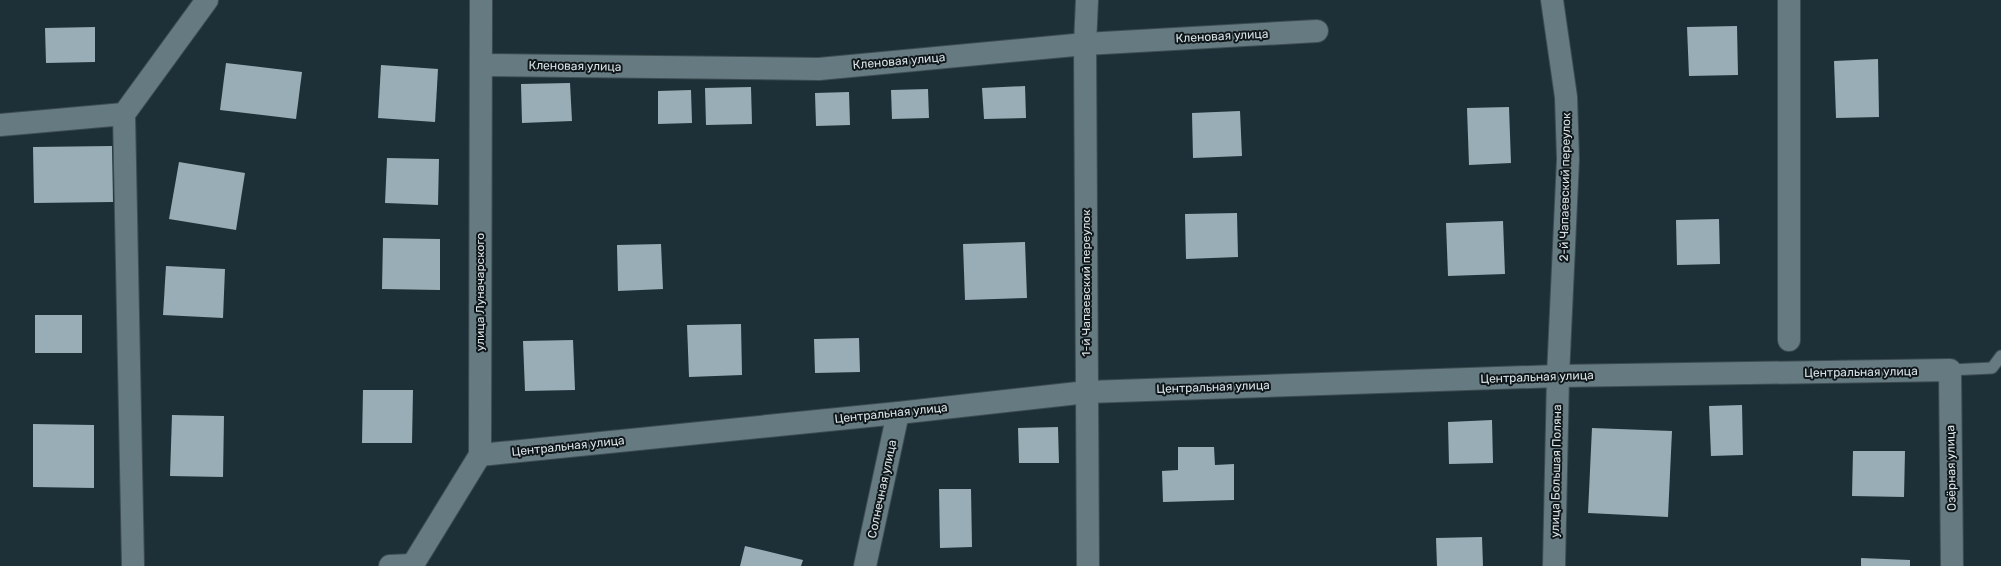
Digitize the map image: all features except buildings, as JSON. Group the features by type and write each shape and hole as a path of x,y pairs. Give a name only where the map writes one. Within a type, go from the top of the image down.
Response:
{"street":[{"path":"132,566 124,114 207,0"},
{"name":"улица Луначарского","path":"480,455 481,0"},
{"name":"1-й Чапаевский переулок","path":"1087,0 1085,44 1088,566"},
{"name":"2-й Чапаевский переулок","path":"1552,0 1566,96 1568,159 1558,376"},
{"path":"1789,0 1789,340"},
{"name":"Кленовая улица","path":"480,65 819,69 1085,44 1317,31"},
{"path":"0,125 124,114"},
{"name":"Центральная улица","path":"480,455 898,413 1087,392 1558,376 1950,370"},
{"name":"Озёрная улица","path":"1950,370 1952,566"},
{"name":"улица Большая Поляна","path":"1554,566 1558,376"},
{"name":"Солнечная улица","path":"865,566 898,413"},
{"path":"390,566 412,566 480,455"}],"lane":[{"path":"1950,370 1992,368 2001,356"}]}
